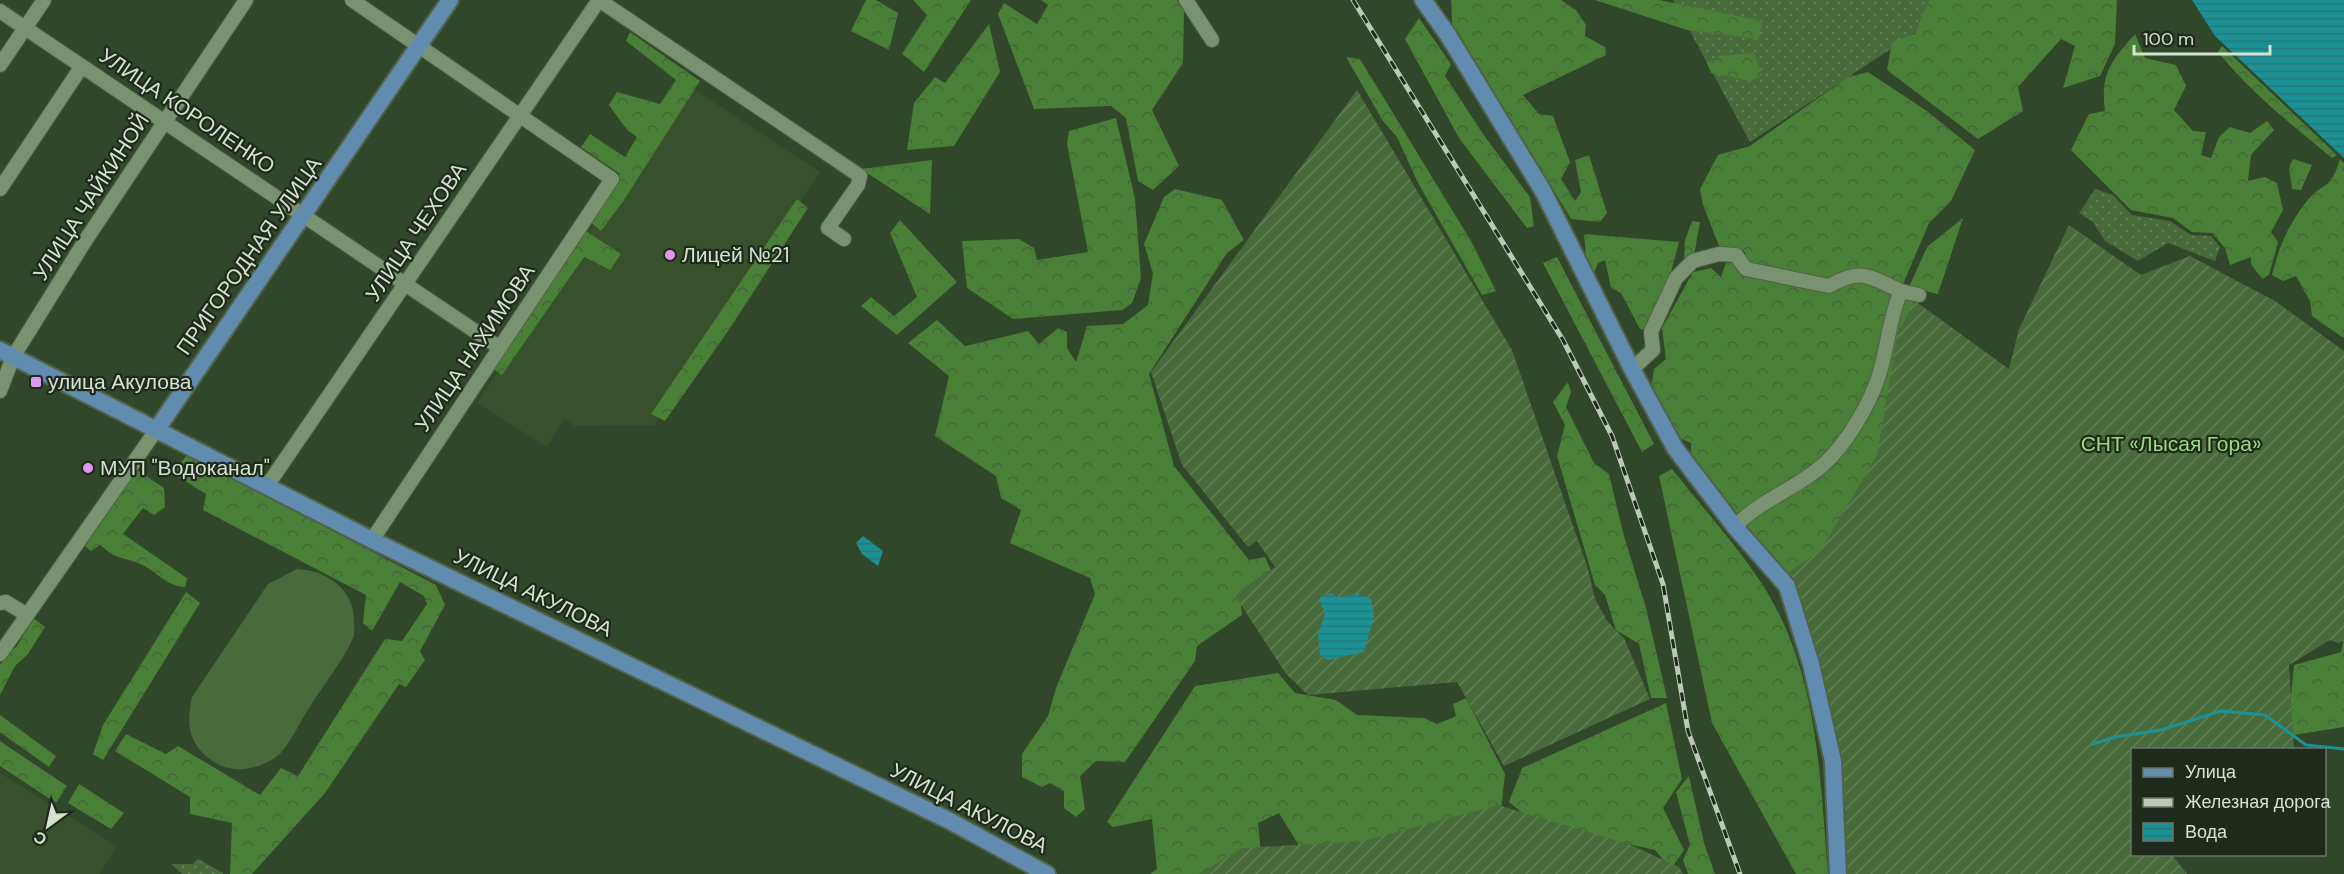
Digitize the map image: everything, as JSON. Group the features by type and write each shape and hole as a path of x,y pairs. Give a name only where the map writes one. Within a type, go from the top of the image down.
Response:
{"main road":[{"name":"ПРИГОРОДНАЯ УЛИЦА","path":"157,429 450,0"},
{"path":"1423,0 1448,35 1543,191 1632,369 1675,448 1735,527 1787,586 1811,664 1833,761 1838,874"},
{"name":"УЛИЦА АКУЛОВА","path":"7,353 372,540 950,821 1047,874"}],"street":[{"path":"0,65 44,0"},
{"name":"УЛИЦА ЧАЙКИНОЙ","path":"0,391 7,353 166,122 246,0"},
{"path":"351,0 519,117"},
{"path":"599,0 860,176 858,185 828,228 844,240"},
{"name":"УЛИЦА ЧЕХОВА","path":"267,486 599,0"},
{"path":"1186,0 1212,40"},
{"name":"УЛИЦА КОРОЛЕНКО","path":"0,11 500,348"},
{"path":"0,189 82,66"},
{"name":"УЛИЦА НАХИМОВА","path":"372,540 612,179 519,117"},
{"path":"1632,369 1653,350 1651,332 1676,278 1693,261 1719,254 1736,255 1746,269 1829,286 1849,274 1861,274 1901,291 1919,295"},
{"path":"1735,527 1746,516 1802,482 1826,463 1850,431 1879,376 1893,313 1901,291"},
{"name":"ПРИГОРОДНАЯ УЛИЦА","path":"0,654 157,429"},
{"path":"0,603 6,602 27,615"}],"shaded area":[{"name":"Лицей №21","path":"686,84 820,172 654,425 575,426 564,419 547,447 477,403"},
{"path":"0,773 117,846 100,874 0,874"}],"green space":[{"path":"866,0 876,0 898,13 889,50 851,31"},
{"path":"913,0 971,0 924,72 902,54 927,15"},
{"path":"1041,0 1177,0 1184,11 1183,63 1152,110 1179,166 1153,190 1138,181 1126,118 1111,106 1034,109 998,14 1004,3 1037,24 1048,5"},
{"path":"1451,0 1561,0 1576,10 1586,25 1585,36 1605,47 1606,55 1523,95 1539,114 1553,116 1570,162 1561,179 1575,201 1581,192 1575,160 1589,155 1607,213 1600,222 1571,219 1553,189 1542,185 1453,40"},
{"path":"1595,0 1659,0 1762,21 1759,39 1687,30"},
{"path":"1673,0 1934,0 1933,21 1750,142"},
{"path":"1929,0 2117,0 2115,44 2100,76 2063,88 2075,46 2061,39 2018,87 2023,111 1978,139 1887,70 1892,42 1915,34"},
{"path":"1419,18 1451,64 1445,76 1483,134 1530,197 1534,226 1527,228 1459,138 1405,39"},
{"path":"989,24 1000,72 954,146 907,150 914,103 935,77 945,83"},
{"path":"630,32 700,81 624,200 601,231 589,221 620,174 581,147 590,134 625,157 637,137 627,130 609,105 617,92 660,104 676,80 626,41"},
{"path":"2135,34 2145,58 2176,65 2186,86 2174,110 2193,131 2206,132 2201,155 2211,158 2219,137 2230,127 2250,133 2267,121 2274,130 2251,155 2248,181 2265,177 2277,183 2283,210 2271,232 2278,242 2269,275 2262,279 2251,264 2251,257 2230,265 2225,248 2212,233 2192,232 2173,218 2131,210 2071,150 2089,114 2105,111 2104,87 2109,69 2119,52"},
{"path":"2222,46 2337,155 2332,158 2258,95 2218,52"},
{"path":"1754,53 1762,75 1751,81 1711,73 1707,63 1719,56"},
{"path":"1346,57 1360,59 1471,241 1496,291 1482,295 1418,183 1397,137 1383,121"},
{"path":"1868,72 1927,111 1975,150 1951,201 1929,223 1892,310 1883,348 1853,425 1820,466 1734,519 1691,463 1691,443 1670,434 1651,390 1654,369 1666,359 1662,328 1693,272 1711,268 1721,277 1726,263 1747,262 1745,252 1721,251 1703,205 1700,189 1718,155 1750,146 1848,77"},
{"path":"1357,90 1512,350 1588,569 1595,599 1608,622 1624,638 1650,699 1504,766 1457,682 1308,695 1286,674 1234,594 1275,567 1257,541 1248,547 1182,465 1151,372"},
{"path":"1116,118 1135,199 1141,278 1132,303 1122,310 1013,319 967,288 962,241 1019,239 1034,248 1037,260 1088,252 1067,144 1069,131"},
{"path":"2293,159 2312,165 2301,190 2292,189 2289,167"},
{"path":"2340,159 2344,163 2344,337 2312,316 2310,301 2296,276 2283,281 2272,275 2289,228 2312,195 2333,177"},
{"path":"932,160 930,214 861,169"},
{"path":"1175,189 1222,200 1244,240 1227,253 1149,374 1174,466 1249,560 1265,557 1273,575 1240,595 1242,615 1197,646 1195,661 1125,762 1096,761 1080,776 1085,809 1076,817 1064,808 1064,791 1050,783 1042,787 1022,777 1022,754 1048,716 1056,688 1095,594 1090,578 1010,543 1021,510 1001,498 996,476 935,436 949,376 908,343 937,320 965,346 1028,331 1039,344 1058,328 1067,332 1067,348 1076,362 1087,326 1123,324 1148,305 1153,273 1144,244 1164,197"},
{"path":"2095,189 2113,195 2132,215 2170,221 2191,235 2211,236 2220,247 2215,261 2168,243 2138,261 2105,241 2093,222 2079,213"},
{"path":"797,199 808,208 728,331 665,421 651,414"},
{"path":"1963,218 1938,294 1909,287 1927,247"},
{"path":"900,220 957,282 897,335 861,306 871,297 894,316 917,297 890,233"},
{"path":"1692,221 1700,222 1693,261 1684,261 1685,240"},
{"name":"СНТ «Лысая Гора»","path":"2069,225 2141,275 2190,256 2275,301 2344,351 2344,641 2338,643 2330,640 2289,665 2294,748 2131,748 2131,856 2173,856 2187,874 1844,874 1834,739 1817,655 1789,572 1821,550 1877,455 1898,332 1915,301 2009,369 2019,329"},
{"path":"583,229 621,254 610,270 584,257 502,375 492,368"},
{"path":"1584,234 1679,242 1659,317 1653,331 1640,329 1621,293 1611,288 1605,260 1598,263 1592,278 1587,268"},
{"path":"1557,257 1654,444 1642,452 1543,263"},
{"path":"1909,296 1914,303 1886,448 1801,584 1771,571 1739,528 1801,487 1864,415 1897,306"},
{"path":"1568,382 1571,392 1566,407 1594,463 1609,474 1624,536 1646,608 1667,698 1651,698 1639,644 1616,630 1605,595 1595,585 1557,456 1565,425 1553,402"},
{"path":"187,455 436,585 445,605 420,651 425,660 406,687 399,684 325,793 252,874 230,874 232,823 190,814 190,797 115,751 126,734 166,754 178,746 260,795 281,768 298,776 385,639 402,641 427,604 424,596 400,582 372,631 363,623 366,595 203,510 206,494 172,473"},
{"path":"1672,469 1752,569 1781,617 1795,652 1813,724 1828,874 1796,874 1712,723 1659,476"},
{"path":"137,470 164,488 165,507 154,515 143,508 123,534 187,578 185,587 172,584 144,566 115,555 100,545 91,551 85,546"},
{"path":"297,569 328,577 344,591 353,609 353,638 289,742 276,757 259,766 249,768 222,766 205,755 195,742 189,721 192,697 268,584"},
{"path":"186,592 200,603 103,760 93,754 103,725"},
{"path":"33,618 45,627 28,654 15,666 0,695 0,665 7,654 17,646"},
{"path":"2344,639 2344,727 2287,736 2294,665 2341,652"},
{"path":"1278,673 1295,693 1336,700 1357,715 1424,718 1437,724 1456,716 1453,704 1466,698 1505,774 1501,811 1312,867 1279,813 1258,823 1261,852 1210,874 1150,874 1157,869 1152,819 1113,827 1107,822 1195,686"},
{"path":"1666,703 1682,779 1663,808 1684,850 1671,869 1655,850 1605,839 1549,835 1509,802 1522,768"},
{"path":"0,715 56,756 49,767 0,732"},
{"path":"0,741 67,786 56,803 0,766"},
{"path":"1689,776 1704,843 1715,874 1688,874 1683,860 1690,845 1676,792"},
{"path":"79,784 124,813 111,829 68,803"},
{"path":"1498,805 1631,845 1679,867 1683,874 1199,874 1242,848 1363,841"},
{"path":"198,859 223,874 182,874 171,864 193,864"}],"water":[{"path":"2192,0 2344,0 2344,158 2215,36"},
{"path":"863,536 883,551 878,566 862,554 856,543"},
{"path":"1332,593 1336,597 1357,594 1371,599 1374,617 1364,652 1328,660 1320,655 1318,634 1326,610 1321,607 1320,597"}],"waterway":[{"path":"2093,744 2115,737 2161,730 2221,711 2265,715 2306,745 2344,749"}],"railway":[{"path":"1353,0 1563,340 1612,436 1663,584 1688,731 1740,874"}],"place":[{"name":"Лицей №21","path":"670,255"},
{"name":"улица Акулова","path":"36,382"},
{"name":"МУП \"Водоканал\"","path":"88,468"}]}
